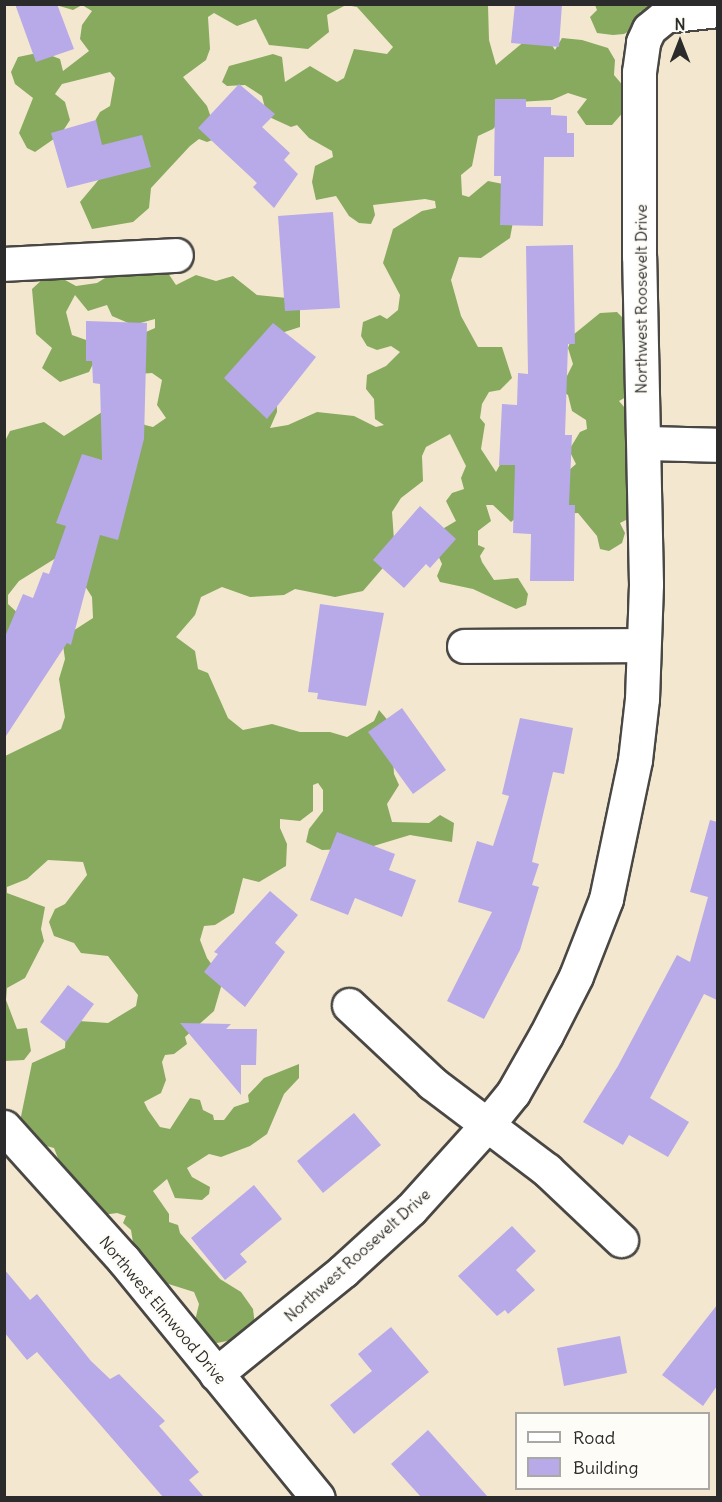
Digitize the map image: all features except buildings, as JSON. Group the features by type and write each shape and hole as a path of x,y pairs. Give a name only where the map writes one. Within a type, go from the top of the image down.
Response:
{"street":[{"name":"Northwest Roosevelt Drive","path":"216,1374 343,1271 411,1209 487,1125 513,1093 546,1035 576,976 606,898 635,760 643,645 644,443 639,256 639,72 643,42 649,29 665,16 717,10"},
{"path":"4,264 176,255"},
{"path":"644,443 717,445"},
{"path":"464,646 643,645"},
{"path":"349,1005 432,1083 547,1170 621,1240"},
{"name":"Northwest Elmwood Drive","path":"4,1127 123,1258 318,1497"}],"green space":[{"path":"56,5 82,5 73,10"},
{"path":"82,5 346,5 327,15 329,32 308,49 269,45 256,19 237,26 214,13 208,17 210,49 206,60 183,77 207,106 218,138 207,142 199,139 190,146 151,188 149,208 133,222 92,229 80,202 101,177 91,128 100,112 110,106 115,78 110,72 62,84 55,94 65,102 70,120 61,134 35,152 27,148 19,133 33,98 15,84 11,72 18,57 42,52 60,59 63,71 89,51 80,39 82,25 92,11"},
{"path":"346,5 488,5 489,40 496,65 526,40 550,42 555,50 562,38 582,40 608,48 615,60 614,75 625,88 626,109 612,125 586,125 577,112 587,99 568,93 552,100 518,102 493,129 478,136 472,166 461,175 462,195 469,197 488,181 503,184 513,222 510,238 481,258 459,257 451,280 461,316 478,347 502,347 512,378 500,390 489,392 482,404 480,418 485,424 481,449 496,472 502,461 568,471 576,464 569,450 580,432 587,429 586,420 572,411 568,395 560,390 573,364 568,348 573,335 600,313 617,312 629,324 626,397 619,401 630,414 638,514 620,523 625,533 622,543 609,551 600,549 597,536 578,513 518,516 511,522 493,505 486,505 491,521 478,531 478,545 485,548 480,556 482,562 494,580 518,578 528,594 526,605 516,609 473,589 440,582 437,576 442,564 437,553 439,531 456,521 446,501 452,493 464,489 461,478 466,466 450,434 426,447 422,456 423,481 401,498 392,512 394,540 388,562 363,591 335,597 295,589 284,595 250,597 222,587 201,597 195,615 176,637 195,651 198,669 208,673 228,718 243,730 272,724 300,732 330,732 347,737 374,721 379,710 391,724 394,774 399,785 387,804 392,822 429,823 440,815 454,823 452,842 410,835 367,848 322,850 306,842 309,829 323,811 323,790 318,783 313,785 313,811 300,821 280,819 280,828 287,844 286,866 259,882 243,878 234,913 215,925 204,926 200,940 207,958 223,980 214,1011 185,1037 187,1044 174,1054 165,1055 162,1062 166,1080 161,1093 144,1102 148,1110 160,1127 170,1129 190,1098 200,1100 203,1110 213,1115 214,1120 224,1120 234,1107 249,1102 248,1095 264,1078 299,1064 299,1078 284,1094 267,1134 250,1146 221,1157 209,1154 187,1168 192,1177 210,1187 209,1194 202,1200 175,1198 167,1179 153,1191 169,1214 169,1222 178,1225 180,1233 220,1279 241,1292 253,1309 255,1325 237,1339 212,1344 193,1329 199,1304 194,1292 159,1281 150,1273 150,1263 134,1249 131,1230 123,1223 126,1216 117,1213 96,1216 61,1166 54,1148 35,1143 19,1126 32,1063 65,1048 66,1033 79,1021 108,1023 136,1006 138,995 108,956 81,953 74,943 54,936 49,922 55,909 65,904 87,875 83,862 48,860 27,879 7,887 7,893 45,907 41,929 44,941 25,978 7,988 6,1000 17,1029 27,1028 31,1051 24,1060 5,1061 5,756 61,729 65,717 59,679 65,659 62,638 93,618 92,597 64,553 19,581 8,595 8,604 21,616 5,644 4,443 10,431 44,422 64,436 118,402 145,425 153,427 166,418 157,405 162,380 152,373 139,374 137,336 155,328 155,319 133,325 112,316 107,305 88,311 75,295 66,312 72,335 89,341 97,356 89,372 60,382 42,368 52,348 36,334 32,289 45,277 56,275 76,286 97,283 110,275 164,267 176,285 196,275 216,281 233,276 257,295 287,298 300,304 300,327 275,335 277,412 270,428 288,425 317,412 354,416 376,427 384,425 375,419 374,399 366,389 367,375 386,366 400,352 391,346 377,350 367,346 361,336 363,322 380,315 387,319 398,310 400,295 383,263 393,229 422,211 436,208 435,201 425,199 373,205 375,215 371,224 359,223 349,216 336,196 316,200 312,182 315,166 333,157 332,151 309,138 297,125 291,127 267,116 262,96 245,85 227,86 222,82 229,66 273,54 282,57 285,82 310,66 337,82 344,78 354,49 387,54 393,47 357,7"},
{"path":"595,5 689,5 652,17 640,11 648,20 624,34 613,35 597,33 590,17 597,10"}]}
